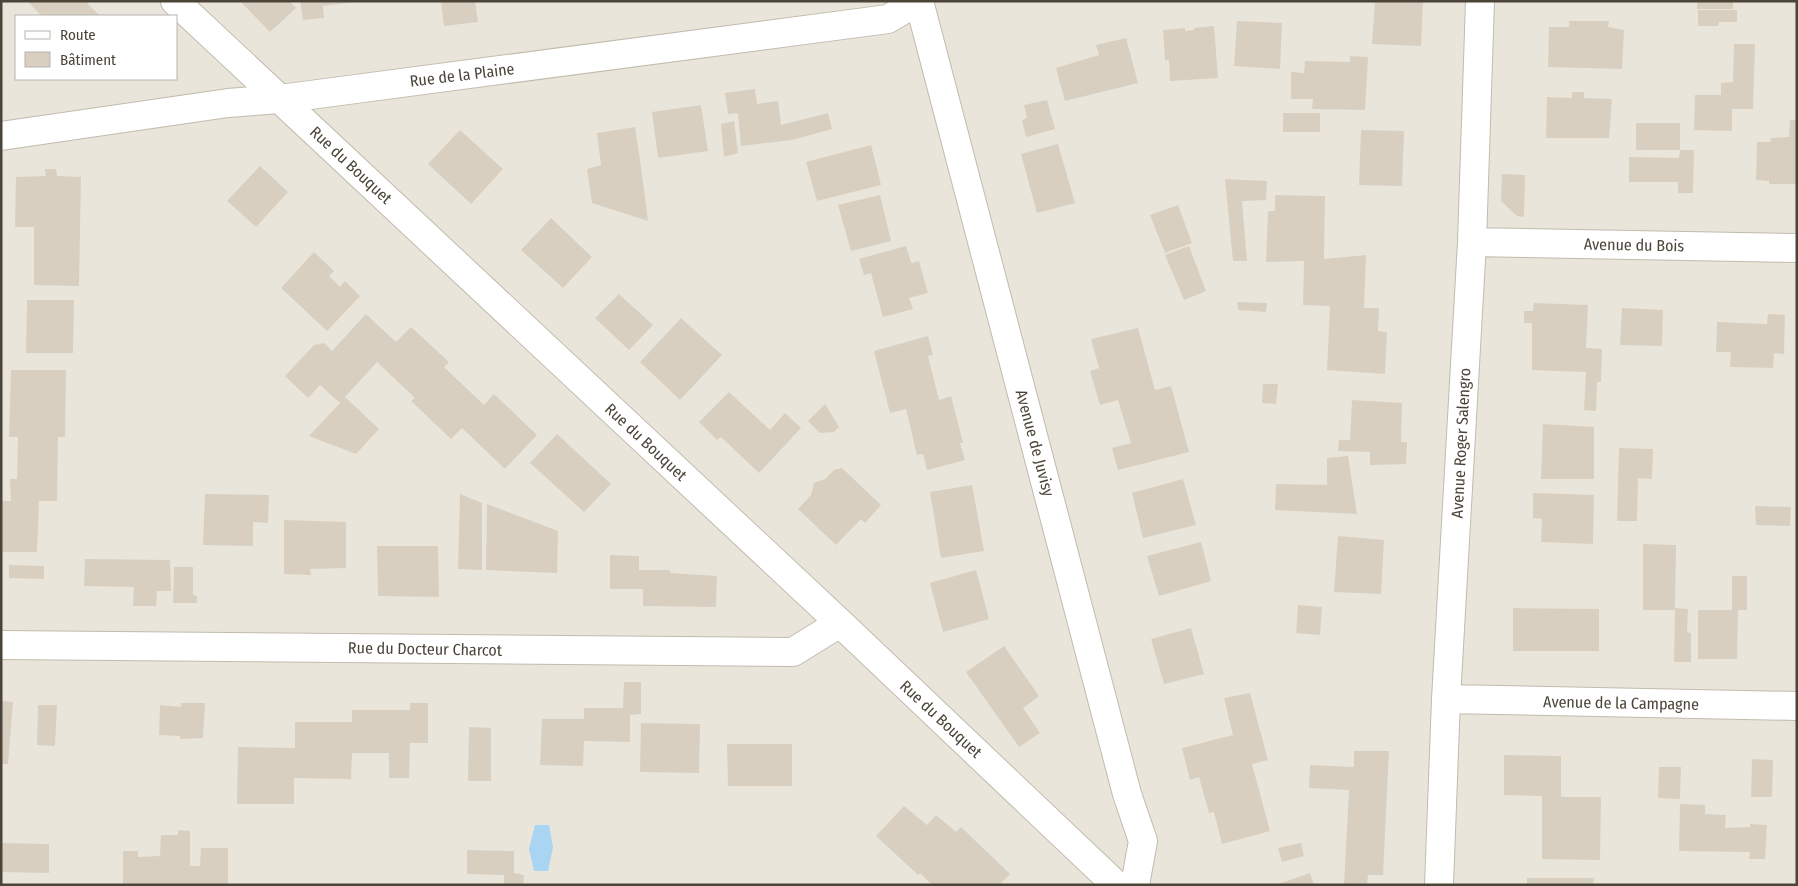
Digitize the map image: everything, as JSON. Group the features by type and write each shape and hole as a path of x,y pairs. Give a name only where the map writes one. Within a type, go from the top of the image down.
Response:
{"street":[{"name":"Rue du Bouquet","path":"175,1 840,623 1116,885"},
{"name":"Rue de la Plaine","path":"1,136 228,103 280,99 888,19 919,1"},
{"name":"Avenue de Juvisy","path":"919,1 1127,794 1143,841 1136,885"},
{"name":"Avenue Roger Salengro","path":"1439,885 1446,699 1472,242 1480,1"},
{"name":"Avenue du Bois","path":"1472,242 1797,248"},
{"name":"Rue du Docteur Charcot","path":"1,645 793,652 840,623"},
{"name":"Avenue de la Campagne","path":"1446,699 1797,706"}],"shaded area":[{"path":"1,1 1797,1 1797,885 1,885"}],"water":[{"path":"535,825 549,825 553,847 548,871 534,871 529,849"}],"building":[{"path":"27,1 88,1 87,3 99,15 41,15"},
{"path":"240,1 289,1 296,8 270,32"},
{"path":"300,1 354,2 323,6 324,18 303,20"},
{"path":"441,1 475,1 478,22 444,26"},
{"path":"1375,1 1423,1 1421,46 1372,44"},
{"path":"1697,1 1733,1 1733,9 1697,9"},
{"path":"1698,10 1737,10 1737,22 1719,22 1718,26 1698,26"},
{"path":"1237,21 1282,23 1280,69 1234,66"},
{"path":"1569,21 1609,21 1608,27 1624,30 1622,69 1548,67 1549,27 1569,27"},
{"path":"1214,26 1218,78 1170,81 1169,60 1165,60 1163,30 1185,28 1185,31"},
{"path":"1126,38 1138,83 1065,101 1056,68 1099,55 1096,45"},
{"path":"1734,44 1755,44 1753,109 1732,109 1732,131 1694,130 1695,95 1721,95 1721,83 1733,82"},
{"path":"1350,56 1368,57 1365,110 1312,109 1313,99 1291,99 1291,72 1304,73 1305,61 1350,62"},
{"path":"755,89 757,104 778,101 781,125 828,113 832,129 792,140 741,146 738,113 728,114 725,93"},
{"path":"1572,92 1584,92 1584,98 1612,99 1609,138 1546,138 1547,97 1572,98"},
{"path":"1047,100 1055,129 1026,137 1022,120 1027,118 1024,105"},
{"path":"701,105 708,151 658,158 652,112"},
{"path":"1283,113 1320,113 1320,132 1283,132"},
{"path":"1790,120 1797,120 1797,184 1769,184 1769,181 1756,180 1757,142 1770,142 1771,138 1789,137"},
{"path":"734,121 738,153 724,157 721,124"},
{"path":"1636,123 1680,123 1680,150 1636,150"},
{"path":"635,127 648,221 592,203 587,169 601,165 597,133"},
{"path":"460,130 503,169 471,204 428,164"},
{"path":"1361,130 1404,131 1402,186 1359,185"},
{"path":"1058,144 1075,203 1037,213 1021,154"},
{"path":"871,145 881,185 817,201 806,162"},
{"path":"1680,150 1694,150 1693,193 1678,193 1678,182 1629,182 1629,157 1679,158"},
{"path":"260,166 288,192 256,227 227,201"},
{"path":"45,169 56,169 57,176 81,177 79,286 34,285 34,227 15,227 16,177 46,176"},
{"path":"1502,174 1525,175 1524,217 1517,216 1501,201"},
{"path":"1225,179 1267,181 1266,200 1242,201 1247,261 1233,261"},
{"path":"880,195 891,241 851,251 838,205"},
{"path":"1275,195 1325,196 1324,259 1366,255 1364,308 1379,308 1378,331 1387,332 1385,374 1327,370 1330,306 1303,305 1304,261 1266,262 1268,211 1275,211"},
{"path":"1178,205 1192,243 1165,253 1150,215"},
{"path":"551,218 592,257 563,288 521,250"},
{"path":"906,246 911,263 919,261 928,293 909,298 913,309 883,317 871,273 864,275 859,259"},
{"path":"1189,246 1206,291 1184,300 1165,255"},
{"path":"314,252 334,271 329,276 340,287 345,281 360,296 327,331 281,288"},
{"path":"619,294 653,325 629,350 595,318"},
{"path":"27,300 74,300 73,353 26,353"},
{"path":"1237,302 1267,303 1266,312 1238,310"},
{"path":"1534,303 1588,305 1586,348 1602,349 1601,382 1597,382 1596,411 1584,410 1586,372 1532,370 1532,323 1524,323 1524,311 1533,311"},
{"path":"1622,308 1663,310 1662,346 1620,345"},
{"path":"366,314 396,342 411,327 449,362 444,367 484,405 494,394 537,435 505,469 462,428 451,439 411,401 415,398 377,362 345,397 379,429 356,454 309,436 340,403 320,385 308,398 285,376 314,345 324,343 332,351"},
{"path":"1768,314 1785,315 1784,354 1774,353 1773,368 1730,367 1731,352 1716,352 1717,322 1767,324"},
{"path":"681,318 722,355 680,400 640,362"},
{"path":"1138,328 1155,390 1171,386 1189,452 1118,470 1112,448 1131,443 1118,400 1100,405 1090,371 1099,368 1091,339"},
{"path":"928,336 933,355 928,356 939,400 951,396 963,443 960,443 965,460 927,470 923,454 917,455 906,409 890,413 874,351"},
{"path":"11,370 66,370 65,437 58,437 57,501 39,501 37,552 1,552 1,501 11,501 10,479 17,479 18,437 9,437"},
{"path":"1263,384 1278,384 1276,404 1262,403"},
{"path":"729,392 770,430 785,413 801,428 759,473 721,437 717,440 699,422"},
{"path":"1352,400 1402,403 1401,442 1407,442 1406,464 1370,465 1370,452 1338,451 1339,440 1350,440"},
{"path":"825,404 839,427 834,432 820,433 808,421"},
{"path":"1543,424 1594,427 1594,479 1541,479"},
{"path":"557,434 611,484 584,512 530,463"},
{"path":"1619,448 1653,449 1652,479 1638,478 1637,521 1617,521"},
{"path":"1348,456 1357,514 1275,510 1276,484 1327,485 1327,458"},
{"path":"842,468 881,505 865,523 861,519 836,545 798,509 811,495 814,483 825,479 834,470"},
{"path":"1183,479 1196,525 1143,538 1132,493"},
{"path":"972,485 984,551 941,558 930,492"},
{"path":"1533,493 1594,495 1593,544 1541,542 1542,519 1533,518"},
{"path":"205,494 269,495 268,523 253,522 253,546 203,545"},
{"path":"460,494 482,503 482,570 458,569"},
{"path":"487,504 558,531 557,573 486,570"},
{"path":"1755,506 1791,507 1790,526 1756,525"},
{"path":"284,520 346,522 346,568 310,569 311,575 284,574"},
{"path":"1338,536 1384,540 1381,594 1334,592"},
{"path":"1201,542 1211,581 1159,596 1147,556"},
{"path":"1643,544 1676,545 1675,608 1688,609 1687,632 1691,633 1691,662 1674,662 1675,610 1643,610"},
{"path":"377,546 438,546 439,597 378,596"},
{"path":"610,555 639,556 639,570 670,570 670,573 717,576 716,607 643,606 643,589 610,589"},
{"path":"85,559 170,560 171,591 157,591 156,606 133,606 134,587 84,586"},
{"path":"9,565 44,566 44,579 9,578"},
{"path":"174,567 193,567 193,595 197,596 197,603 173,603"},
{"path":"976,570 989,619 943,632 930,583"},
{"path":"1732,576 1747,576 1747,610 1738,610 1737,659 1698,659 1698,610 1732,610"},
{"path":"1298,605 1322,607 1320,635 1296,633"},
{"path":"1513,608 1599,609 1599,651 1513,651"},
{"path":"1191,628 1204,674 1164,684 1151,639"},
{"path":"1004,646 1039,696 1023,708 1040,733 1019,747 966,672"},
{"path":"624,682 641,682 641,714 630,715 630,742 584,741 583,766 540,765 542,719 584,719 584,708 623,708"},
{"path":"1250,693 1268,760 1252,764 1270,831 1222,844 1214,812 1209,813 1199,777 1190,780 1182,748 1233,735 1224,698"},
{"path":"1,701 13,702 8,764 1,764"},
{"path":"181,703 205,703 203,738 180,739 180,736 159,735 160,705 181,707"},
{"path":"410,703 428,703 428,743 410,743 409,778 389,778 389,753 352,753 351,779 294,778 294,804 237,804 238,747 295,748 295,722 352,722 352,710 410,710"},
{"path":"38,705 57,705 55,746 37,745"},
{"path":"641,723 700,724 699,773 640,772"},
{"path":"469,727 491,728 491,781 468,781"},
{"path":"727,744 792,744 792,786 728,786"},
{"path":"1354,751 1389,751 1383,875 1368,875 1367,885 1344,885 1349,790 1309,788 1310,765 1354,767"},
{"path":"1504,755 1561,756 1561,797 1601,797 1600,860 1542,859 1542,796 1504,795"},
{"path":"1752,759 1773,760 1772,797 1751,797"},
{"path":"1659,767 1681,767 1680,799 1658,798"},
{"path":"1680,804 1705,805 1705,814 1726,815 1725,828 1750,827 1750,824 1767,825 1765,859 1749,859 1750,852 1679,851"},
{"path":"904,806 927,825 936,815 956,832 961,827 1010,874 999,885 932,885 920,873 918,875 876,836"},
{"path":"178,830 190,831 190,866 200,866 201,848 228,848 228,885 123,885 123,851 138,851 138,857 160,856 161,835 178,835"},
{"path":"1,843 49,844 49,873 1,872"},
{"path":"1301,843 1304,856 1282,862 1278,848"},
{"path":"467,850 514,851 514,873 524,875 523,885 504,885 504,875 467,874"},
{"path":"1310,873 1314,885 1278,885 1278,884"},
{"path":"1527,878 1594,878 1593,885 1527,885"}]}
